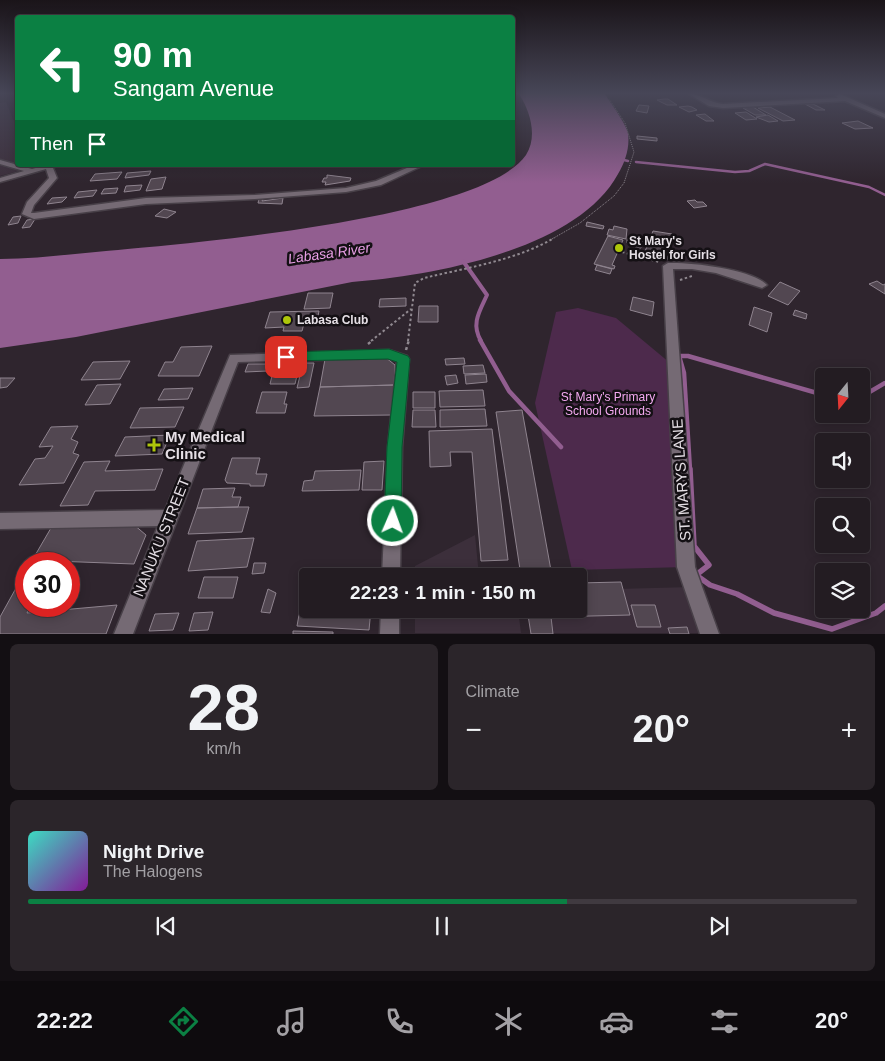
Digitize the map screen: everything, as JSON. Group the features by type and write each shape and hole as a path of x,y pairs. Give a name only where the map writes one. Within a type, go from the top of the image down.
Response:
{"street":[{"path":"0,162 15,167"},
{"path":"16,167 32,172"},
{"path":"0,180 49,167"},
{"path":"52,167 53,178 50,184 27,208 26,214 34,216 50,215 146,202 346,190 378,184 416,167"},
{"path":"668,266 710,268 762,285"},
{"name":"ST. MARYS LANE","path":"668,266 686,566 710,634"},
{"path":"355,355 389,354 403,359 395,447 391,568"},
{"name":"NANUKU STREET","path":"123,634 168,518 234,358 355,355"},
{"path":"0,521 168,518"},
{"path":"389,634 390,618"}],"path":[{"path":"403,359 410,335 415,283 424,278 486,262 542,244 580,223 614,196 624,183 634,152 625,124"},
{"path":"636,255 637,249"},
{"path":"622,252 668,266"},
{"path":"669,284 699,275 690,266"},
{"path":"355,355 412,309"}],"shaded area":[{"path":"0,124 15,124 15,167 34,167 0,176"},
{"path":"475,535 478,568 415,568 415,566"},
{"path":"692,587 709,633 538,633 536,618 587,618 587,590"},
{"path":"415,618 519,618 521,633 415,633"}],"green space":[{"name":"St Mary's Primary School Grounds","path":"578,308 616,318 676,368 686,567 587,570 587,568 572,568 535,403 556,312"}],"water":[{"name":"Labasa River","path":"531,124 624,124 628,134 628,149 623,165 598,200 570,222 537,240 499,254 421,273 352,282 76,337 0,348 0,259 199,242 330,224 395,212 453,196 499,177 511,167 515,167 515,164 526,155 530,148 532,140"}],"building":[{"path":"843,124 864,124 873,128 855,129"},
{"path":"637,136 657,138 657,141 637,139"},
{"path":"151,171 149,175 125,178 127,173"},
{"path":"122,172 117,179 90,181 95,174"},
{"path":"327,175 351,178 350,181 325,185 326,182 322,182 324,178 327,178"},
{"path":"166,177 162,189 146,191 151,179"},
{"path":"142,185 140,190 124,192 126,186"},
{"path":"118,188 116,193 101,194 104,189"},
{"path":"97,190 93,196 74,198 78,192"},
{"path":"67,197 62,202 47,204 52,198"},
{"path":"283,198 282,204 258,203 259,199 263,199 262,201"},
{"path":"687,201 703,202 707,206 694,208"},
{"path":"164,209 176,212 167,218 155,216"},
{"path":"21,216 18,223 8,225 13,217"},
{"path":"35,219 30,227 22,228 27,220"},
{"path":"587,222 604,226 603,229 586,226"},
{"path":"614,226 627,229 626,239 607,235 609,229 613,230"},
{"path":"653,231 672,234 665,256 668,257 667,260 644,254"},
{"path":"608,236 623,240 612,265 615,266 614,269 594,264"},
{"path":"627,239 643,241 647,246 635,247 636,244 627,243"},
{"path":"597,265 612,269 610,274 595,270"},
{"path":"877,281 883,285 885,284 885,294 869,284"},
{"path":"780,282 800,291 788,305 768,296"},
{"path":"308,293 333,293 330,308 304,309"},
{"path":"633,297 654,302 652,316 630,310"},
{"path":"406,298 406,306 379,307 380,299"},
{"path":"419,306 438,306 438,322 418,322"},
{"path":"754,307 772,313 767,332 749,325"},
{"path":"795,310 807,314 806,319 793,315"},
{"path":"319,311 318,316 306,316 302,331 283,331 284,327 265,328 270,312"},
{"path":"212,346 199,376 158,376 165,362 173,362 181,347"},
{"path":"385,357 395,365 394,385 320,387 325,359"},
{"path":"464,358 465,364 446,365 445,359"},
{"path":"130,361 120,379 81,380 93,362"},
{"path":"300,363 295,384 270,384 275,364"},
{"path":"303,363 314,363 309,387 297,388"},
{"path":"248,364 271,364 268,371 245,372"},
{"path":"483,365 485,373 464,374 463,366"},
{"path":"486,374 487,382 466,384 465,375"},
{"path":"456,375 458,383 447,385 445,376"},
{"path":"0,378 15,378 7,387 0,388"},
{"path":"121,384 110,404 85,405 97,385"},
{"path":"394,385 392,415 314,416 320,387"},
{"path":"193,388 188,399 158,400 164,389"},
{"path":"483,390 485,406 440,407 439,391"},
{"path":"262,392 287,392 284,404 287,404 285,413 256,413"},
{"path":"413,392 435,392 435,408 413,408"},
{"path":"184,407 175,427 130,428 140,408"},
{"path":"485,409 487,426 440,427 440,410"},
{"path":"413,410 435,410 436,427 412,427"},
{"path":"522,410 551,568 520,568 496,412"},
{"path":"78,426 71,439 78,442 73,453 79,455 64,483 19,485 35,459 45,458 53,446 39,447 51,427"},
{"path":"492,429 508,560 481,561 472,452 450,452 451,466 430,467 429,431"},
{"path":"170,435 162,454 115,456 125,437"},
{"path":"232,458 260,458 256,474 267,474 264,486 227,483 225,480"},
{"path":"110,461 105,471 163,469 155,490 95,491 88,505 60,506 84,462"},
{"path":"384,461 382,490 362,490 364,462"},
{"path":"361,470 359,490 302,491 304,481 313,480 315,471"},
{"path":"235,488 232,497 241,497 238,507 197,508 203,489"},
{"path":"249,507 242,532 188,534 197,508"},
{"path":"133,524 146,535 134,564 80,562 80,552 37,552 51,528"},
{"path":"254,538 247,567 188,571 197,541"},
{"path":"254,563 266,563 264,573 252,574"},
{"path":"204,577 238,577 233,598 198,598"},
{"path":"621,582 630,615 587,616 587,583"},
{"path":"268,589 276,593 270,613 261,612"},
{"path":"15,590 15,617 80,617 80,608 117,605 106,634 0,634 0,617"},
{"path":"631,605 655,605 661,627 637,627"},
{"path":"213,612 208,630 189,631 194,613"},
{"path":"179,613 173,630 149,631 155,614"},
{"path":"299,615 299,618 370,618 369,630 297,626"},
{"path":"528,618 551,618 553,634 531,634"},
{"path":"687,627 689,634 670,634 668,628"},
{"path":"293,631 333,632 333,634 293,634"}],"waterway":[{"path":"624,160 628,161"},
{"path":"636,162 735,172 749,171 765,164 869,187 885,195"},
{"path":"463,261 487,295 476,323 481,341"},
{"path":"480,340 509,391 561,447"},
{"path":"690,470 684,373 679,356 688,356 815,392"},
{"path":"870,392 885,383"},
{"path":"690,469 694,546 709,565 696,575 710,585 737,594 774,613 832,629 876,613 885,606"}],"place":[{"name":"St Mary's Hostel for Girls","path":"619,248"},
{"name":"Labasa Club","path":"287,320"},
{"name":"My Medical Clinic","path":"154,445"}],"route":[{"path":"286,357 389,354 403,359 395,447 393,521"}]}
